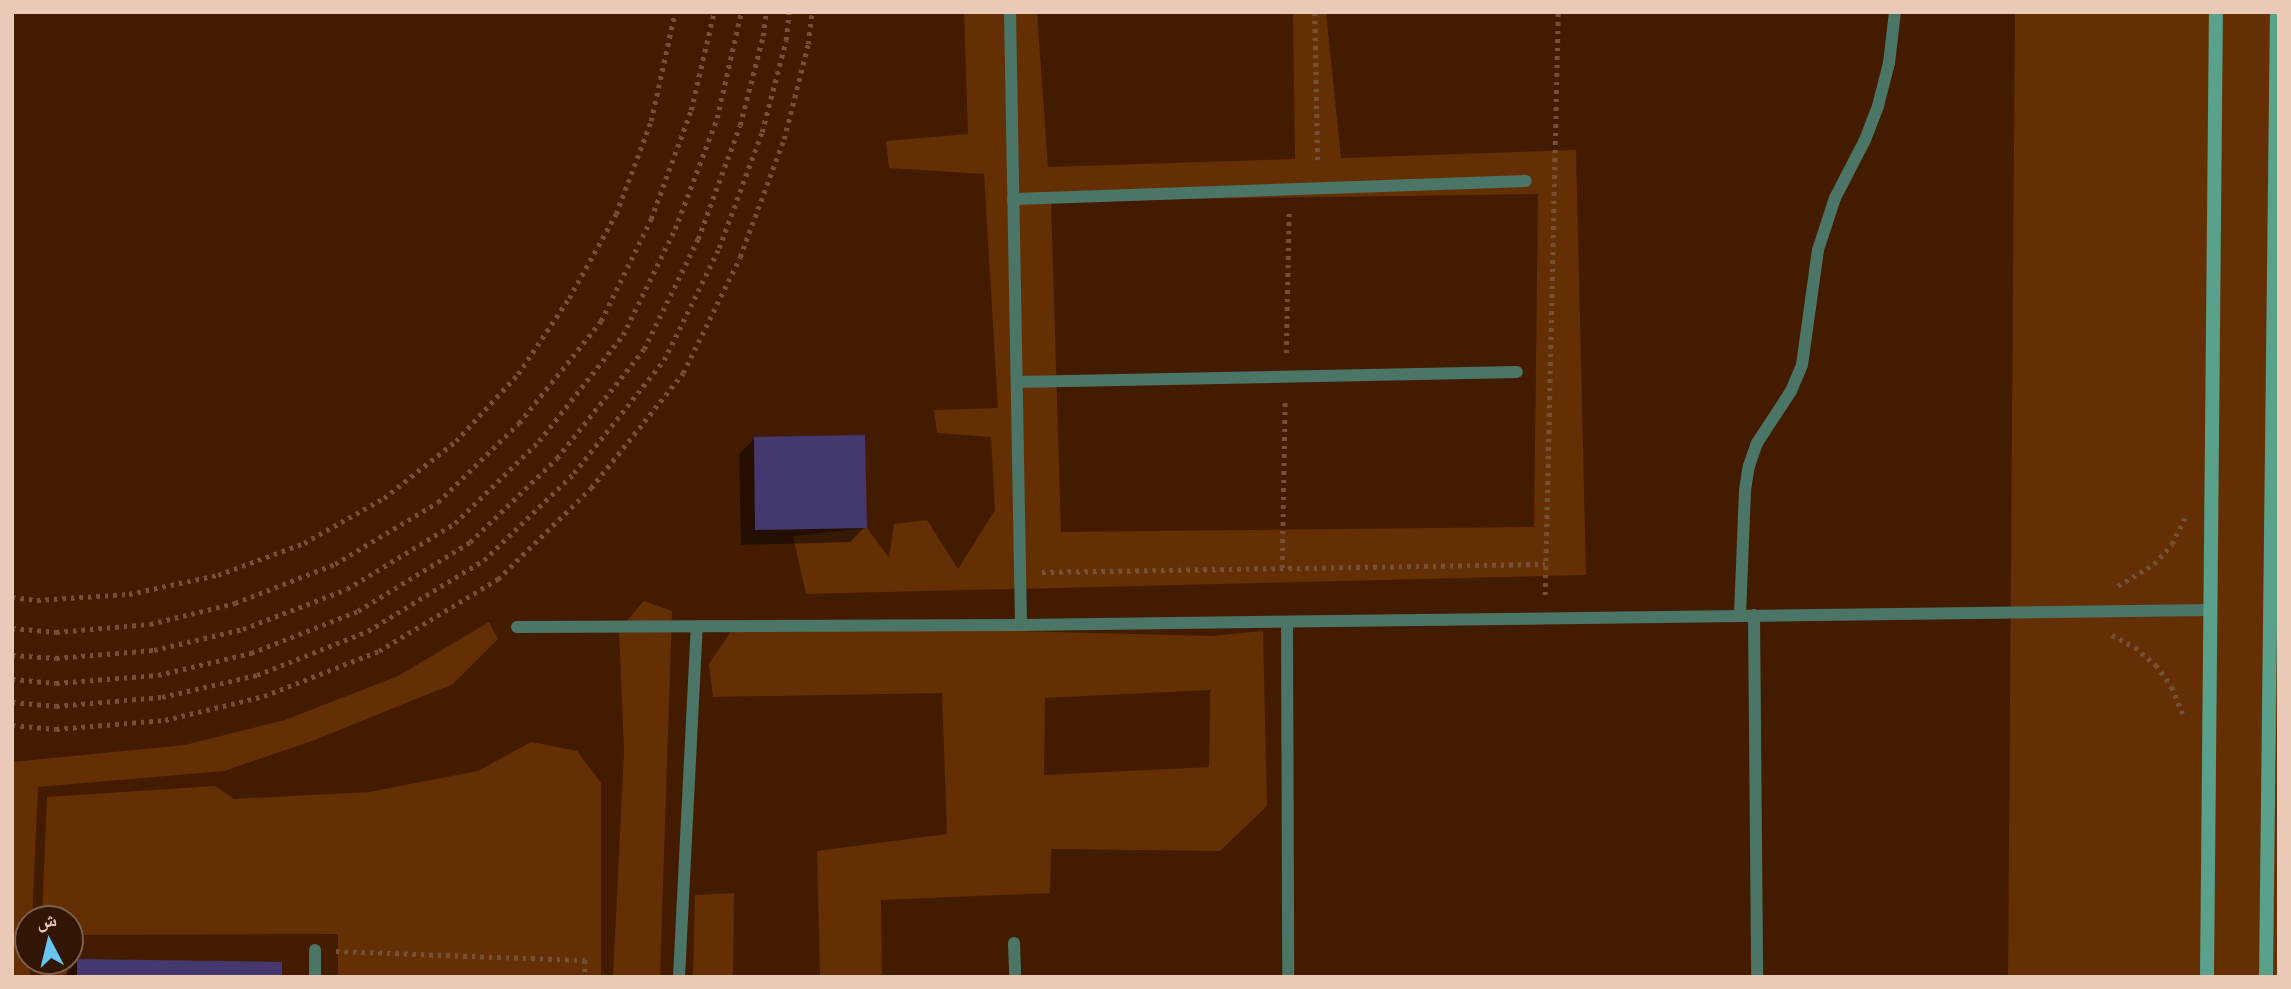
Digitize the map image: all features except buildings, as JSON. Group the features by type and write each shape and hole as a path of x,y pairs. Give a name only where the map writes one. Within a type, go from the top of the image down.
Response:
{"street":[{"path":"2207,977 2216,12"},
{"path":"2266,977 2277,12"}],"lane":[{"path":"1010,12 1021,625"},
{"path":"1740,615 1745,490 1749,466 1757,443 1791,391 1801,365 1813,276 1825,225 1878,106 1889,63 1895,12"},
{"path":"1013,199 1526,181"},
{"path":"1017,382 1517,372"},
{"path":"517,627 1021,625 2210,610"},
{"path":"1754,615 1757,977"},
{"path":"1287,622 1288,977"},
{"path":"679,977 697,626"},
{"path":"1014,943 1015,977"},
{"path":"314,950 315,977"}],"path":[{"path":"12,597 37,600 129,594 218,575 304,543 384,498 456,441 518,374 569,298 616,214 651,121 675,12"},
{"path":"12,628 56,632 150,624 235,604 335,565 438,502 519,423 601,321 650,219 691,110 714,12"},
{"path":"12,655 56,658 154,650 243,629 347,589 455,523 539,441 623,335 675,229 717,118 739,32 741,12"},
{"path":"12,680 56,683 158,675 251,653 358,611 470,542 557,458 644,349 698,239 740,125 764,36 766,12"},
{"path":"12,702 56,706 162,697 257,675 368,631 484,560 574,473 664,360 719,248 762,132 786,40 789,12"},
{"path":"12,725 56,729 165,719 264,696 379,651 498,579 591,488 683,373 740,257 784,139 808,44 812,12"},
{"path":"1315,12 1318,188"},
{"path":"1544,617 1558,12"},
{"path":"2186,726 2172,687 2156,665 2135,647 2108,633 2108,590 2133,580 2154,564 2172,544 2188,508"},
{"path":"1020,572 1545,564"},
{"path":"314,950 585,960 585,977"}],"shaded area":[{"path":"964,12 1037,12 1048,167 1295,159 1293,12 1326,12 1341,158 1576,150 1586,575 806,594 793,536 867,528 889,558 894,524 927,520 958,569 995,510 991,437 937,433 934,410 998,408 984,174 889,168 886,141 968,134","holes":["1538,194 1534,527 1061,532 1051,201"]},
{"path":"2015,12 2279,12 2279,977 2008,977"},
{"path":"644,601 672,611 660,977 613,977 624,750 619,630"},
{"path":"489,622 498,639 453,684 312,741 224,771 38,787 33,905 14,905 14,975 30,977 12,977 12,762 185,745 285,720 398,676"},
{"path":"736,624 1211,636 1263,631 1267,806 1220,851 1051,849 1050,893 881,900 882,977 820,977 817,851 947,834 942,693 713,697 709,664","holes":["1210,690 1209,767 1044,775 1045,698"]},
{"path":"531,742 577,751 601,783 601,977 338,977 338,934 84,935 84,905 43,905 47,797 215,786 234,799 369,792 478,771"},
{"path":"734,893 733,977 693,977 695,895"},
{"path":"40,975 67,975 67,977"}]}
